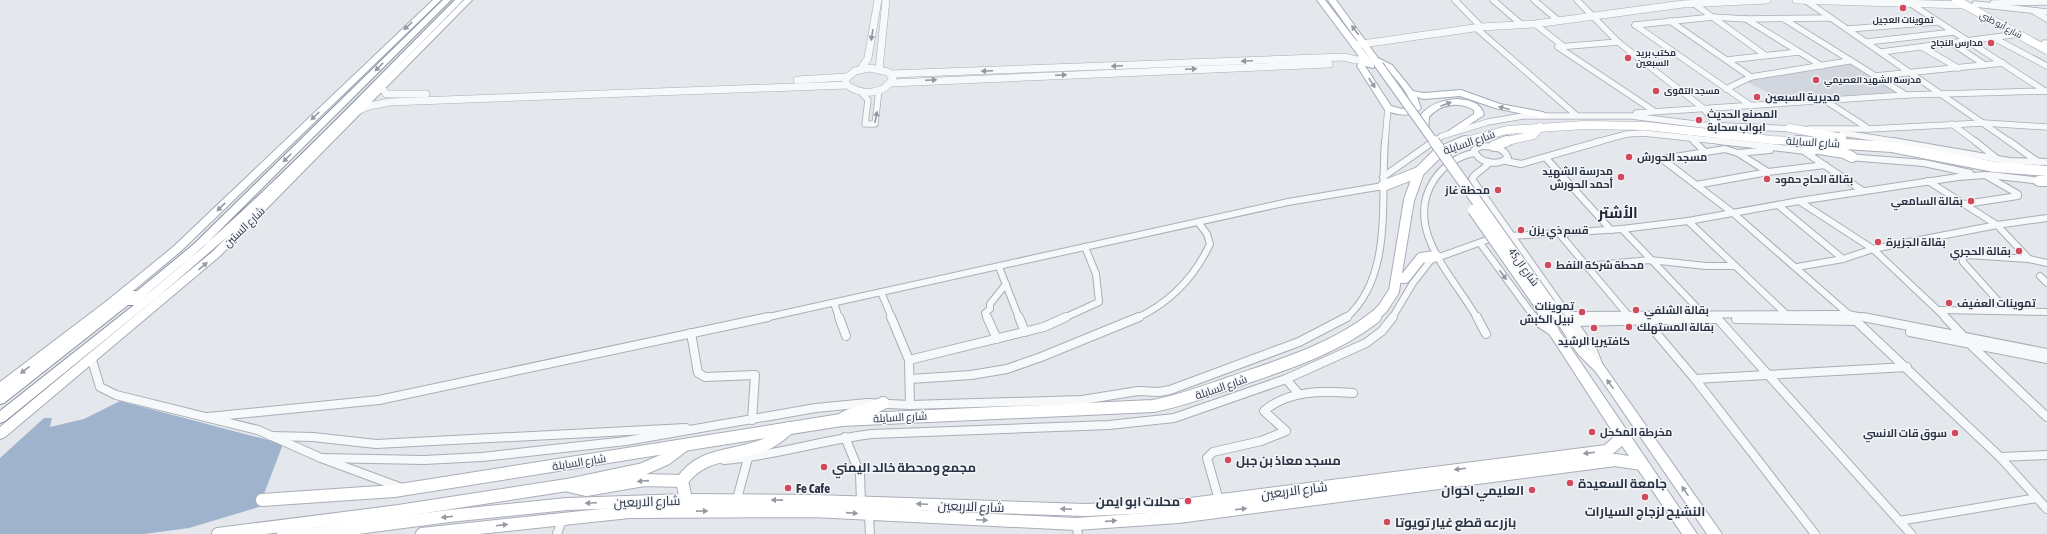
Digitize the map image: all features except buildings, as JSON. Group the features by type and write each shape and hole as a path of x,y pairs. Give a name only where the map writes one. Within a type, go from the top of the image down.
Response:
{"main road":[{"path":"0,389 135,286 178,248 390,42 437,0"},
{"name":"شارع الستين","path":"0,410 140,296 158,278 198,246 447,0"},
{"name":"شارع الستين","path":"0,418 147,300 173,281 245,216 459,0"},
{"name":"شارع الستين","path":"0,434 92,360 216,254 468,0"},
{"name":"شارع ال45","path":"1321,0 1355,45 1373,62 1425,130 1544,303 1554,332 1623,437 1690,534"},
{"name":"شارع ال45","path":"1332,0 1365,44 1373,62 1544,303 1582,351 1600,369 1715,534"},
{"name":"شارع أبو ظبي","path":"1956,0 1966,3 2019,34 2046,45"},
{"path":"1966,3 1975,4 2046,45"},
{"path":"1373,62 1388,66 1410,93 1417,104 1417,108 1414,110 1394,111 1388,108 1361,66 1373,62"},
{"path":"1410,93 1424,96 1460,93 1498,106 1543,115"},
{"path":"1425,130 1424,117 1434,109 1456,101 1468,103 1478,109 1479,115 1453,132"},
{"path":"1646,126 1655,122 1687,123"},
{"name":"شارع السايلة","path":"262,500 370,493 406,489 841,420 1142,407 1169,404 1284,365 1341,339 1370,321 1388,302 1396,278 1409,200 1419,172 1431,158 1453,146 1489,134 1540,127 1646,126 1785,145 1878,142 1995,167 2047,171"},
{"path":"1494,146 1507,140 1533,136 1538,132 1540,127"},
{"path":"1790,128 1813,134 1878,142"},
{"path":"1785,145 1847,154 1852,157"},
{"path":"1383,181 1394,183 1406,175 1419,172"},
{"path":"1396,278 1406,278 1421,258 1436,256"},
{"path":"0,400 135,294 158,278"},
{"path":"0,425 153,300 173,281"},
{"path":"841,420 853,411 878,407 883,403"},
{"path":"686,500 682,481 690,468 700,462 766,445 784,435 789,428"},
{"path":"1611,456 1623,437"},
{"path":"218,534 380,514 567,485 649,467 666,459 682,446"},
{"name":"شارع الاربعين","path":"312,534 449,516 567,504 686,500 737,500 814,506 869,515 1077,529 1178,517 1611,456"},
{"name":"شارع الاربعين","path":"422,534 629,512 814,506 861,502 1086,510 1175,506 1611,456 1642,464"},
{"path":"567,485 586,490 637,481 682,481"},
{"path":"563,518 567,504 567,485"},
{"path":"283,534 380,514"}],"street":[{"path":"357,111 369,106 390,102 847,77 861,69 868,58 878,0"},
{"path":"879,69 886,0"},
{"path":"1455,0 1505,55 1576,115"},
{"path":"1493,0 1521,24"},
{"path":"1534,0 1559,21"},
{"path":"1578,0 1618,42 1703,108 1718,126"},
{"path":"1355,45 1478,27 1536,24 1559,21 1680,2 1693,3 1767,0"},
{"path":"1796,0 1867,1 1911,4 1966,3"},
{"path":"1805,0 1942,93 2038,162"},
{"path":"2000,7 1992,3 2047,2"},
{"path":"1693,3 1764,55"},
{"path":"1911,4 2046,91"},
{"path":"1975,4 2047,12"},
{"path":"2033,10 2047,18"},
{"path":"1750,105 1634,25 1713,17 1746,20 1831,18"},
{"path":"1783,19 1906,95"},
{"path":"1746,20 1822,66"},
{"path":"1670,21 1751,77"},
{"path":"1848,29 1937,22"},
{"path":"1536,24 1563,46"},
{"path":"1867,42 1954,32"},
{"path":"1881,52 2019,34"},
{"path":"1994,38 2047,66"},
{"path":"1618,42 1558,47 1654,111"},
{"path":"1952,43 1985,65"},
{"path":"1922,47 1958,68"},
{"path":"1727,60 1799,52"},
{"path":"861,69 879,69 891,74 1344,57 1373,62"},
{"path":"860,91 879,90 892,83 1349,63 1356,60"},
{"path":"1726,89 1751,77 1849,61"},
{"path":"1875,76 2003,63"},
{"path":"891,74 893,78 892,83"},
{"path":"846,85 845,82 847,77"},
{"path":"381,86 386,94 395,95 846,85 860,91 868,100 865,124 875,124 879,90"},
{"path":"1618,116 1654,111 1906,95 2046,91"},
{"path":"1826,101 1869,129 1878,142"},
{"path":"321,458 424,460 482,457 626,441 816,408 883,403 910,405 1082,400 1138,391 1159,392 1170,390 1276,351 1322,331 1351,315 1359,306 1371,282 1382,220 1388,108"},
{"path":"208,417 379,400 834,303 1383,181 1437,139 1453,132 1507,118 1543,115 1618,116 1718,126 1823,130 1984,123 2047,127"},
{"path":"1952,124 1997,158"},
{"path":"1823,130 1878,142 2018,162 2047,162"},
{"path":"1474,153 1481,159 1489,162 1499,163 1506,161 1517,164 1546,158 1627,134 1652,133 1785,145 1803,151 1852,157 1920,162 1985,175 2044,183"},
{"path":"1690,137 1704,151"},
{"path":"1738,153 1785,145"},
{"path":"1474,153 1475,148 1480,146 1494,146 1506,153 1508,156 1506,161"},
{"path":"1768,172 1738,153 1725,149 1704,151 1662,159 1734,213 1797,267 1907,367 2000,457 2047,509"},
{"path":"1803,151 1863,191"},
{"path":"1474,153 1455,158 1434,179 1429,187 1425,202 1425,231 1436,256 1464,296 1486,334"},
{"path":"1546,158 1611,230"},
{"path":"1489,162 1485,168 1475,173 1472,179 1593,351 1600,369"},
{"path":"1696,185 1768,172 1825,165"},
{"path":"1943,167 1958,177"},
{"path":"710,460 748,458 845,437 872,434 944,430 1130,424 1174,418 1286,379 1348,352 1382,331 1404,302 1413,283 1428,263 1436,256 1480,243 1494,237 1611,230 1688,221 1799,201 1958,177 1985,175 2018,194 2018,196 1965,204"},
{"path":"1928,181 1997,226 2029,259"},
{"path":"1799,201 1873,249 1939,310 1968,342 2047,417"},
{"path":"1778,205 1843,258"},
{"path":"1797,267 1843,258 1873,249 2047,218"},
{"path":"1688,221 1785,313"},
{"path":"910,379 943,378 1008,369 1136,318 1162,305 1174,295 1190,276 1204,257 1210,244 1207,234 1198,222"},
{"path":"1622,229 1703,314"},
{"path":"1558,232 1628,315"},
{"path":"1480,243 1538,322 1554,332"},
{"path":"909,360 1044,327 1099,302 1096,274 1085,247"},
{"path":"2007,311 1963,262 1962,256 1968,254 2029,259 2047,263"},
{"path":"1586,266 1650,260 1706,266 1735,266"},
{"path":"999,267 1025,332"},
{"path":"2040,276 2047,283"},
{"path":"997,338 986,313 1006,284"},
{"path":"881,292 909,360 910,405"},
{"path":"834,303 846,336"},
{"path":"1939,310 2047,312"},
{"path":"1568,315 1785,313 1848,314 2047,359"},
{"path":"1573,322 1718,319 1855,320 1968,342 2047,353"},
{"path":"1718,319 1911,534"},
{"path":"1646,321 1695,379 1815,534"},
{"path":"691,333 698,373 705,377 755,375 752,420"},
{"path":"2032,351 2047,366"},
{"path":"92,360 100,387 116,395 258,430 321,458 406,489"},
{"path":"1695,379 1907,367"},
{"path":"1286,379 1299,394"},
{"path":"1219,500 1207,458 1213,452 1261,441 1286,431 1264,411 1269,406 1299,394 1324,390 1353,392"},
{"path":"271,436 313,437 376,444 725,425"},
{"path":"845,437 860,474 861,502"},
{"path":"2000,457 2047,455"},
{"path":"737,500 748,458"},
{"path":"1899,521 2037,498"},
{"path":"869,515 870,534"},
{"path":"557,534 563,518"}],"shaded area":[{"name":"مدرسة الشهيد العصيمي","path":"1850,64 1898,92 1782,100 1747,82 1761,78"}],"water":[{"path":"120,401 283,444 259,507 189,528 144,534 0,534 0,458 44,418 52,418 50,427 84,419"}],"place":[{"name":"تموينات العجيل","path":"1903,8"},
{"name":"مدارس النجاح","path":"1991,43"},
{"name":"مكتب بريد السبعين","path":"1628,58"},
{"name":"مدرسة الشهيد العصيمي","path":"1816,80"},
{"name":"مسجد التقوى","path":"1656,91"},
{"name":"مديرية السبعين","path":"1757,97"},
{"name":"المصنع الحديث ابواب سحابة","path":"1699,120"},
{"name":"مسجد الحورش","path":"1629,157"},
{"name":"مدرسة الشهيد أحمد الحورش","path":"1621,177"},
{"name":"بقالة الحاج حمود","path":"1767,179"},
{"name":"محطة غاز","path":"1498,190"},
{"name":"بقالة السامعي","path":"1971,201"},
{"name":"قسم ذي يزن","path":"1521,230"},
{"name":"بقالة الجزيرة","path":"1878,242"},
{"name":"بقالة الحجري","path":"2019,251"},
{"name":"محطة شركة النفط","path":"1548,265"},
{"name":"تموينات العفيف","path":"1949,303"},
{"name":"بقالة الشلفي","path":"1636,310"},
{"name":"تموينات نبيل الكبش","path":"1582,312"},
{"name":"بقالة المستهلك","path":"1629,327"},
{"name":"كافتيريا الرشيد","path":"1594,328"},
{"name":"مخرطة المكحل","path":"1592,432"},
{"name":"سوق قات الانسي","path":"1955,433"},
{"name":"مسجد معاذ بن جبل","path":"1228,460"},
{"name":"مجمع ومحطة خالد اليمني","path":"824,467"},
{"name":"جامعة السعيدة","path":"1570,483"},
{"name":"Fe Cafe","path":"788,488"},
{"name":"العليمي اخوان","path":"1532,490"},
{"name":"النشيح لزجاج السيارات","path":"1645,497"},
{"name":"محلات ابو ايمن","path":"1188,501"},
{"name":"بازرعه قطع غيار تويوتا","path":"1387,522"}],"district":[{"name":"الأشتر","path":"1618,213"}]}
